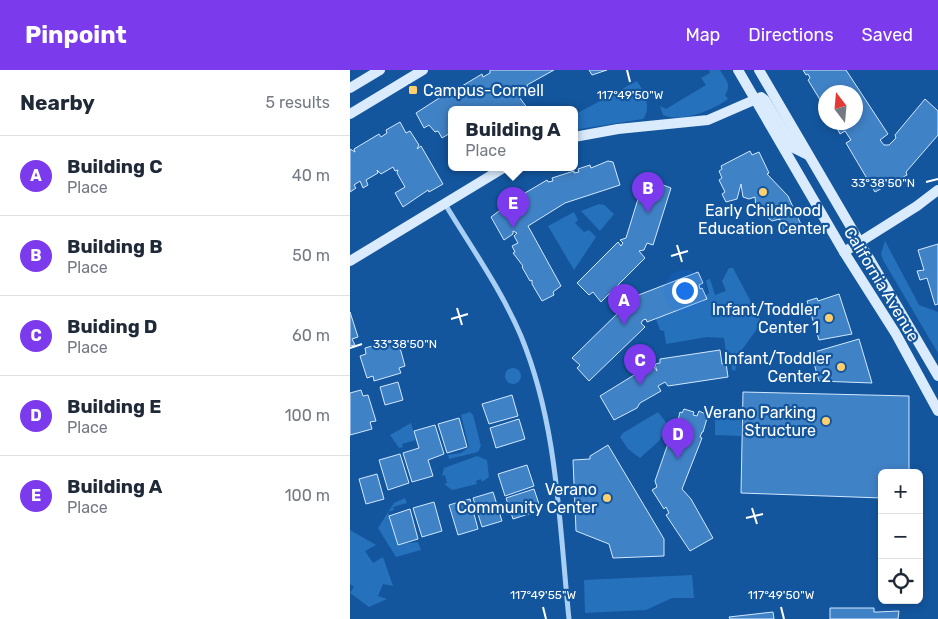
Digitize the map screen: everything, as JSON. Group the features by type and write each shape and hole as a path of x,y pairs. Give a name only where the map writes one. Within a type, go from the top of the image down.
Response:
{"main road":[{"path":"350,88 380,70"},
{"path":"350,114 423,70"},
{"name":"California Avenue","path":"738,70 844,252 896,334 938,412"},
{"name":"California Avenue","path":"759,70 938,376"},
{"path":"578,136 618,129 708,120 761,98 765,100 794,148 808,155"},
{"path":"350,260 497,171"},
{"path":"844,252 917,206 938,190"}],"street":[{"path":"445,203 508,308 528,353 542,399 551,440 569,619"}],"shaded area":[{"path":"709,70 720,70 728,85 725,95 728,99 697,114 679,117 663,115 660,106 666,109 706,85 701,78 710,73"},
{"path":"637,81 647,105 646,115 643,119 578,129 578,113"},
{"path":"599,204 604,205 614,214 600,231 581,211"},
{"path":"574,212 578,220 575,223 584,232 589,230 596,237 574,270 548,226"},
{"path":"885,241 919,305 938,312 938,353 883,260 881,254"},
{"path":"729,268 733,268 760,319 759,326 739,354 735,371 732,370 730,352 726,352 724,338 707,337 666,344 664,331 660,330 656,319 706,300 706,295 709,293 706,280 710,279 715,295 726,291 722,281"},
{"path":"513,368 519,370 521,376 519,382 513,384 507,382 505,376 507,370"},
{"path":"715,410 741,410 741,436 715,435"},
{"path":"470,412 473,415 481,446 478,452 449,459 448,455 461,453 469,447 461,415"},
{"path":"658,412 668,425 659,441 640,458 628,449 620,437 623,433"},
{"path":"411,423 416,440 402,444 403,447 399,448 390,435"},
{"path":"477,456 487,460 489,477 482,482 481,479 476,481 477,484 452,490 444,484 447,483 445,475 442,476 444,468"},
{"path":"405,498 407,503 393,507 394,510 388,512 394,503"},
{"path":"388,512 398,544 418,542 421,550 396,557 378,528"},
{"path":"350,530 376,545 365,551 373,563 383,557 393,586 383,584 378,596 387,599 369,607 350,593 354,587 350,584"},
{"path":"692,575 694,598 672,598 646,610 585,613 584,580"}],"building":[{"path":"490,70 554,70 527,85 528,88 517,94 526,106 448,106 448,134 442,138 438,131 435,132 429,125 424,128 416,113 447,93 450,98 454,96 452,93 457,89 482,74 483,77 490,73","holes":["501,84 504,91 493,97 489,91"]},
{"path":"589,70 607,70 592,75"},
{"path":"803,70 846,70 856,85 818,85 818,96 808,80 810,78 808,74 806,75"},
{"path":"863,96 888,134 880,140 884,145 889,145 896,138 895,135 925,99 938,111 938,135 906,172 907,175 875,192 846,143 851,140 845,131 840,134 838,130 863,130"},
{"path":"400,122 406,133 410,131 419,145 417,149 421,146 443,184 429,192 428,190 403,207 395,193 405,187 397,173 398,170 395,171 393,167 381,174 377,170 378,173 366,180 368,185 363,188 360,181 354,185 356,188 350,192 350,149 355,152 354,149 379,134 381,137 387,133 386,130"},
{"name":"Early Childhood Education Center","path":"750,151 752,155 759,152 769,173 767,174 788,196 804,231 795,234 794,231 788,234 784,232 781,229 780,219 772,221 756,208 755,197 749,199 743,197 741,184 737,199 726,202 722,194 725,192 719,180 722,178 719,171 722,169 721,166"},
{"path":"608,161 613,162 620,185 565,203 528,226 561,286 553,292 554,295 542,301 532,284 532,280 530,281 523,266 513,253 515,252 512,246 518,243 514,236 517,233 513,231 513,234 504,240 491,217 507,205 509,207 512,205 510,202 521,195 523,198 526,196 525,193 547,180 548,182 553,181 552,178 574,171 574,173 579,172 578,169 590,165 591,168"},
{"path":"646,173 658,177 655,185 657,186 658,183 671,188 653,245 647,243 644,250 639,251 645,258 601,302 593,292 589,295 577,283 618,242 621,246 623,243 620,240 626,238"},
{"path":"938,244 938,304 935,305 927,278 920,280 917,271 924,270 918,250"},
{"path":"698,272 703,283 699,285 700,289 702,288 707,299 647,322 646,319 643,320 641,323 645,327 589,381 577,368 580,365 572,358 623,308 629,313 631,312 629,306 638,303 636,296"},
{"name":"Infant/Toddler Center 1","path":"839,294 852,334 819,340 807,301 817,298 818,301"},
{"path":"350,312 358,337 352,339 355,345 350,346"},
{"name":"Infant/Toddler Center 2","path":"859,339 872,383 819,381 811,353"},
{"path":"391,341 392,346 399,344 405,366 399,368 401,373 374,381 373,376 367,378 360,356 366,354 365,348"},
{"path":"720,350 722,364 726,363 728,377 668,386 665,382 658,386 661,391 640,403 637,408 614,420 600,396 652,364 657,371 655,364 660,363 660,359"},
{"path":"398,382 403,400 385,405 380,387"},
{"path":"361,390 363,396 368,395 376,421 370,422 372,429 350,435 350,393"},
{"name":"Verano Parking Structure","path":"743,392 909,396 909,469 878,469 878,498 741,493"},
{"path":"512,395 518,416 489,424 482,404"},
{"path":"684,409 694,412 693,415 697,416 699,411 708,415 700,437 702,438 682,489 691,499 713,538 690,551 666,515 669,513 666,507 664,509 652,490 657,487 655,481 671,435 674,436 680,412 682,413"},
{"path":"459,418 467,447 447,453 438,424"},
{"path":"519,419 525,439 496,448 490,428"},
{"path":"435,425 444,454 428,460 433,476 412,482 403,453 419,448 414,431"},
{"name":"Verano Community Center","path":"608,445 664,539 664,556 613,558 609,544 576,531 573,460 590,459 590,456"},
{"path":"400,454 409,483 388,490 379,460"},
{"path":"527,465 534,486 505,496 498,474"},
{"path":"377,474 384,499 366,504 359,479"},
{"path":"534,489 541,510 513,519 506,498"},
{"path":"493,492 502,521 482,527 473,498"},
{"path":"470,499 478,529 458,535 449,505"},
{"path":"434,502 442,531 422,537 413,508"},
{"path":"410,509 418,539 398,545 389,516"},
{"path":"830,608 874,608 874,612 899,611 898,619 830,619"},
{"path":"773,612 774,619 730,619 729,617"}],"place":[{"name":"Campus-Cornell","path":"413,90"},
{"name":"Early Childhood Education Center","path":"763,192"},
{"name":"Building B","path":"648,213"},
{"name":"Building A","path":"513,228"},
{"name":"Infant/Toddler Center 1","path":"829,318"},
{"name":"Building C","path":"624,325"},
{"name":"Infant/Toddler Center 2","path":"841,367"},
{"name":"Buiding D","path":"640,385"},
{"name":"Verano Parking Structure","path":"826,421"},
{"name":"Building E","path":"678,459"},
{"name":"Verano Community Center","path":"607,498"}]}
